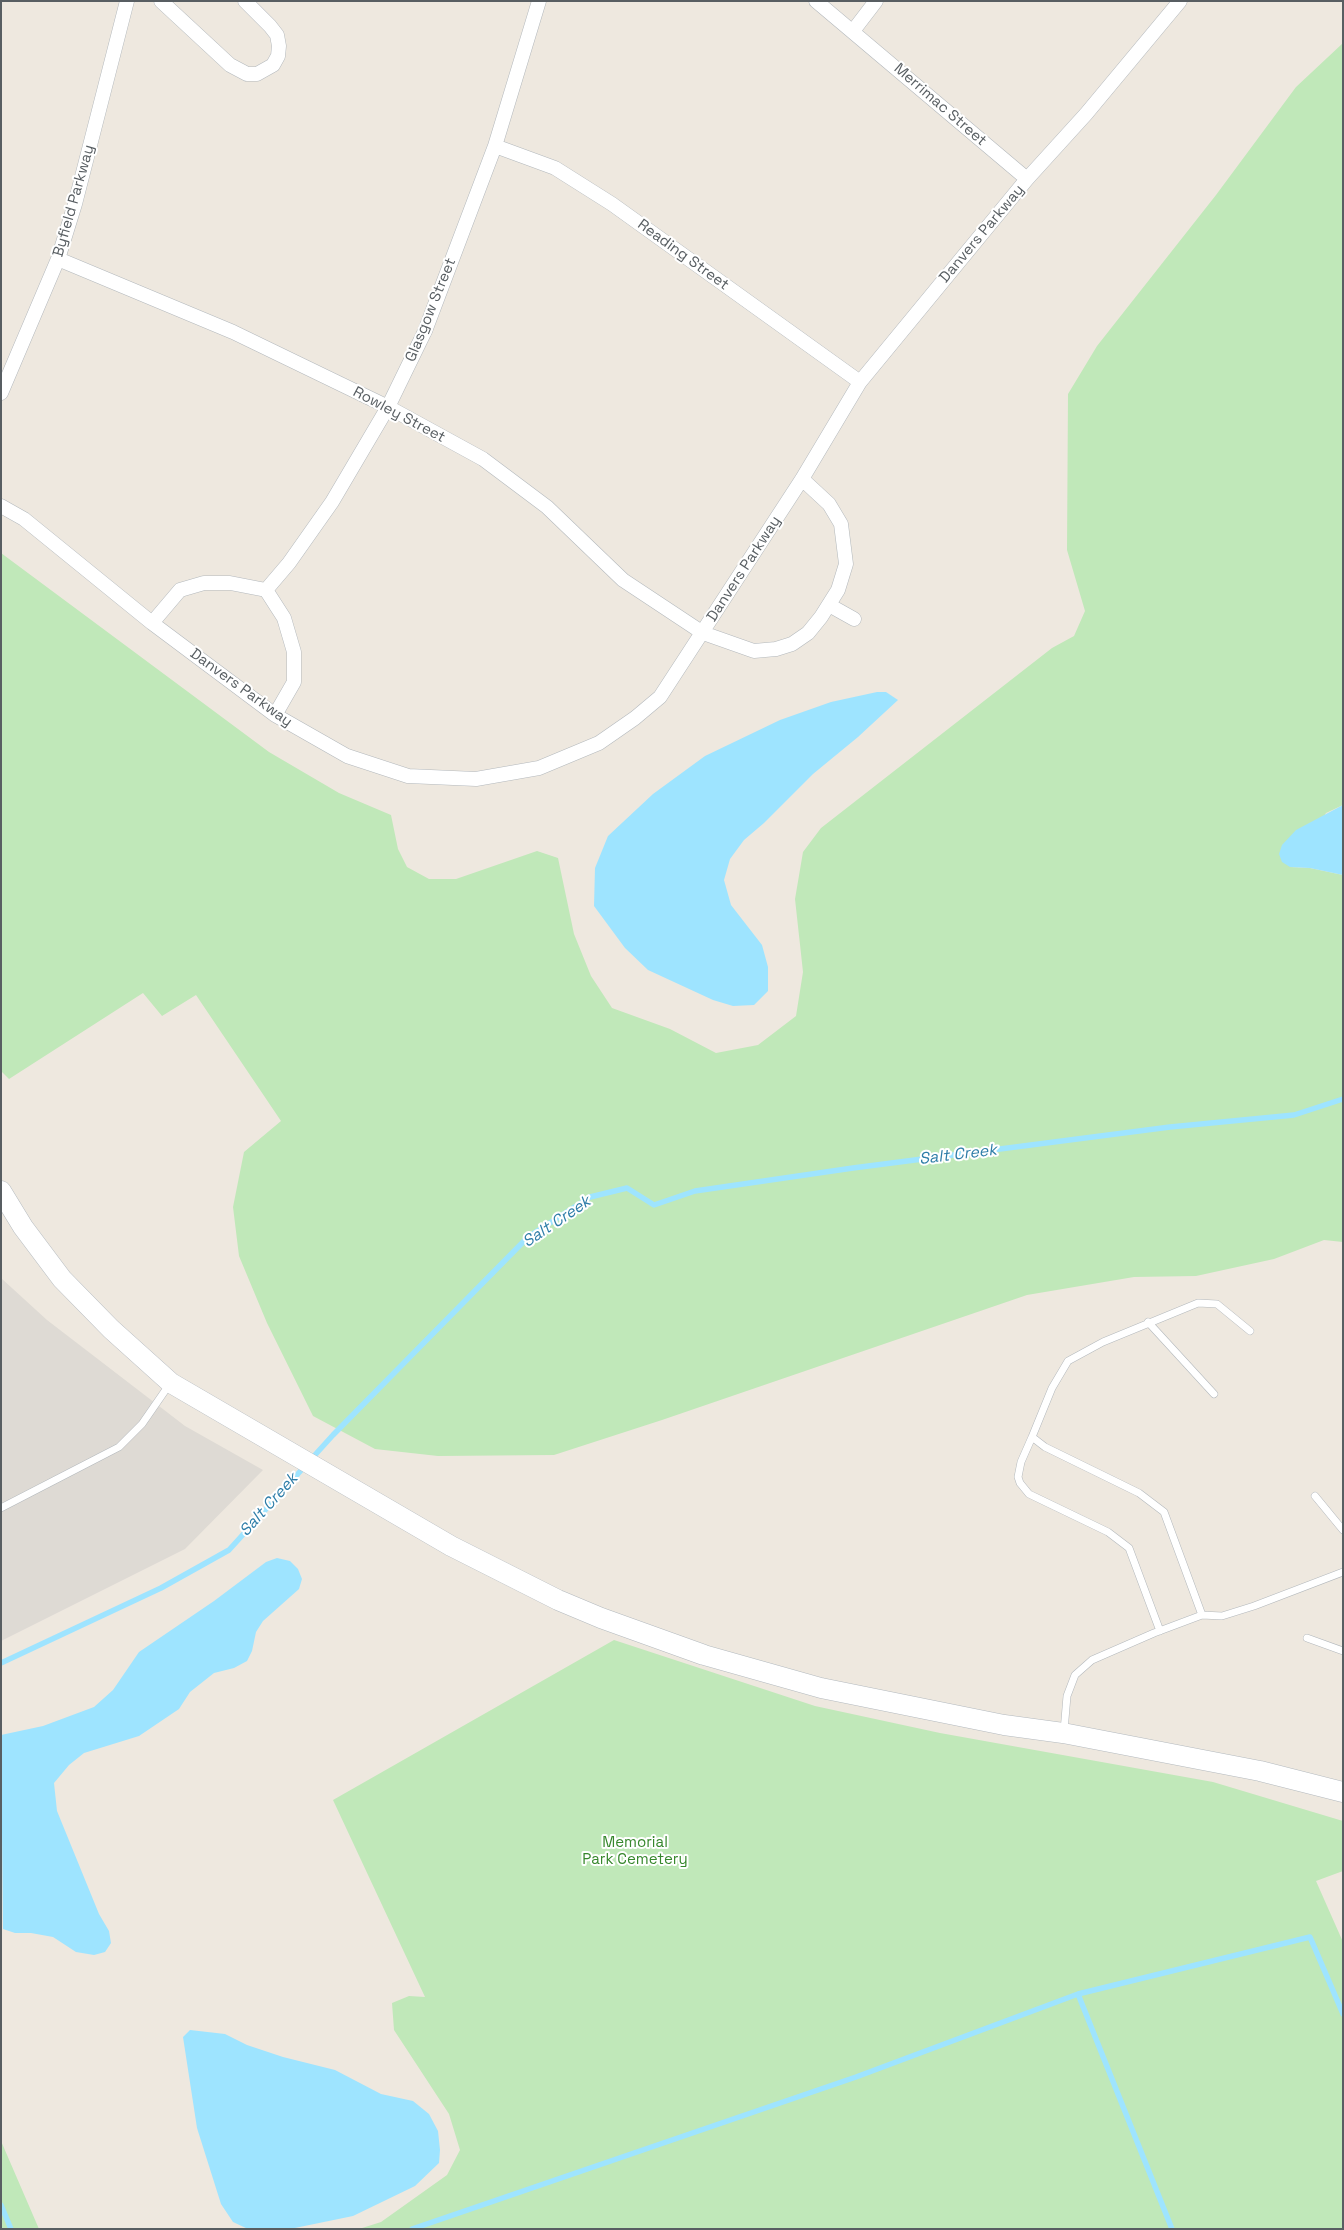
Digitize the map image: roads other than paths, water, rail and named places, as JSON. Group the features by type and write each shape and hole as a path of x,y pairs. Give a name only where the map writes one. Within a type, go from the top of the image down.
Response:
{"main road":[{"path":"1,1191 23,1228 62,1279 111,1329 171,1383 451,1546 558,1600 601,1618 704,1655 821,1688 1004,1725 1063,1734 1260,1771 1343,1792"}],"street":[{"name":"Byfield Parkway","path":"1,393 58,259 75,204 127,1"},
{"path":"161,1 230,65 247,74 257,74 274,65 278,56 279,46 277,35 270,26 244,1"},
{"name":"Glasgow Street","path":"266,590 289,563 332,502 388,407 425,332 495,146 539,1"},
{"name":"Merrimac Street","path":"816,1 1027,179"},
{"path":"853,31 876,1"},
{"name":"Danvers Parkway","path":"1,506 24,519 152,623 275,715 347,756 408,776 476,779 539,768 598,743 635,718 660,697 802,480 860,382 1027,179 1086,114 1180,1"},
{"name":"Reading Street","path":"495,146 554,168 612,204 860,382"},
{"name":"Rowley Street","path":"58,259 233,332 388,407 483,459 546,507 623,580 703,633"},
{"name":"Danvers Parkway","path":"703,633 754,651 776,649 792,644 808,633 829,605 838,590 846,564 842,524 829,504 802,480"},
{"path":"152,623 180,590 204,583 230,582 266,590 284,618 294,652 294,682 275,715"},
{"path":"829,605 854,619"}],"lane":[{"path":"1160,1631 1129,1548 1108,1532 1029,1494 1020,1483 1018,1477 1021,1462 1052,1388 1068,1361 1103,1342 1198,1303 1217,1304 1250,1331"},
{"path":"1148,1322 1214,1394"},
{"path":"1,1508 119,1447 142,1424 171,1383"},
{"path":"1032,1437 1045,1447 1139,1493 1164,1512 1202,1615"},
{"path":"1315,1496 1343,1530"},
{"path":"1063,1734 1067,1696 1074,1675 1092,1660 1202,1615 1222,1616 1254,1606 1343,1572"},
{"path":"1307,1638 1343,1651"}],"water":[{"path":"877,692 886,692 898,700 858,737 813,774 764,823 744,840 730,859 724,880 731,905 762,945 768,967 768,991 754,1005 733,1006 713,1000 648,970 625,948 594,906 595,868 608,836 653,794 705,756 780,720 831,702"},
{"path":"1343,805 1343,875 1310,868 1290,867 1282,862 1279,854 1282,845 1296,830"},
{"path":"277,1558 290,1561 298,1569 302,1579 299,1589 263,1621 256,1632 252,1651 247,1661 234,1668 214,1673 190,1692 179,1709 139,1736 84,1753 69,1765 54,1783 57,1811 99,1914 109,1931 111,1943 105,1952 94,1955 76,1952 53,1937 31,1933 15,1933 3,1929 1,1735 43,1726 94,1707 113,1690 139,1652 214,1601 266,1562"},
{"path":"190,2030 225,2034 247,2045 283,2057 335,2070 381,2094 413,2101 429,2114 438,2131 439,2163 415,2186 353,2216 290,2229 248,2229 233,2222 221,2204 197,2128 183,2037"}],"waterway":[{"name":"Salt Creek","path":"1,1663 161,1588 229,1550 333,1435 528,1237 590,1197 627,1188 654,1205 695,1191 853,1168 1170,1127 1294,1115 1343,1099"},
{"path":"412,2229 856,2077 1078,1994 1310,1937 1343,2014"},
{"path":"1078,1994 1172,2229"},
{"path":"1,2205 11,2229"}],"park label":[{"name":"Memorial Park Cemetery","path":"635,1852"}]}
